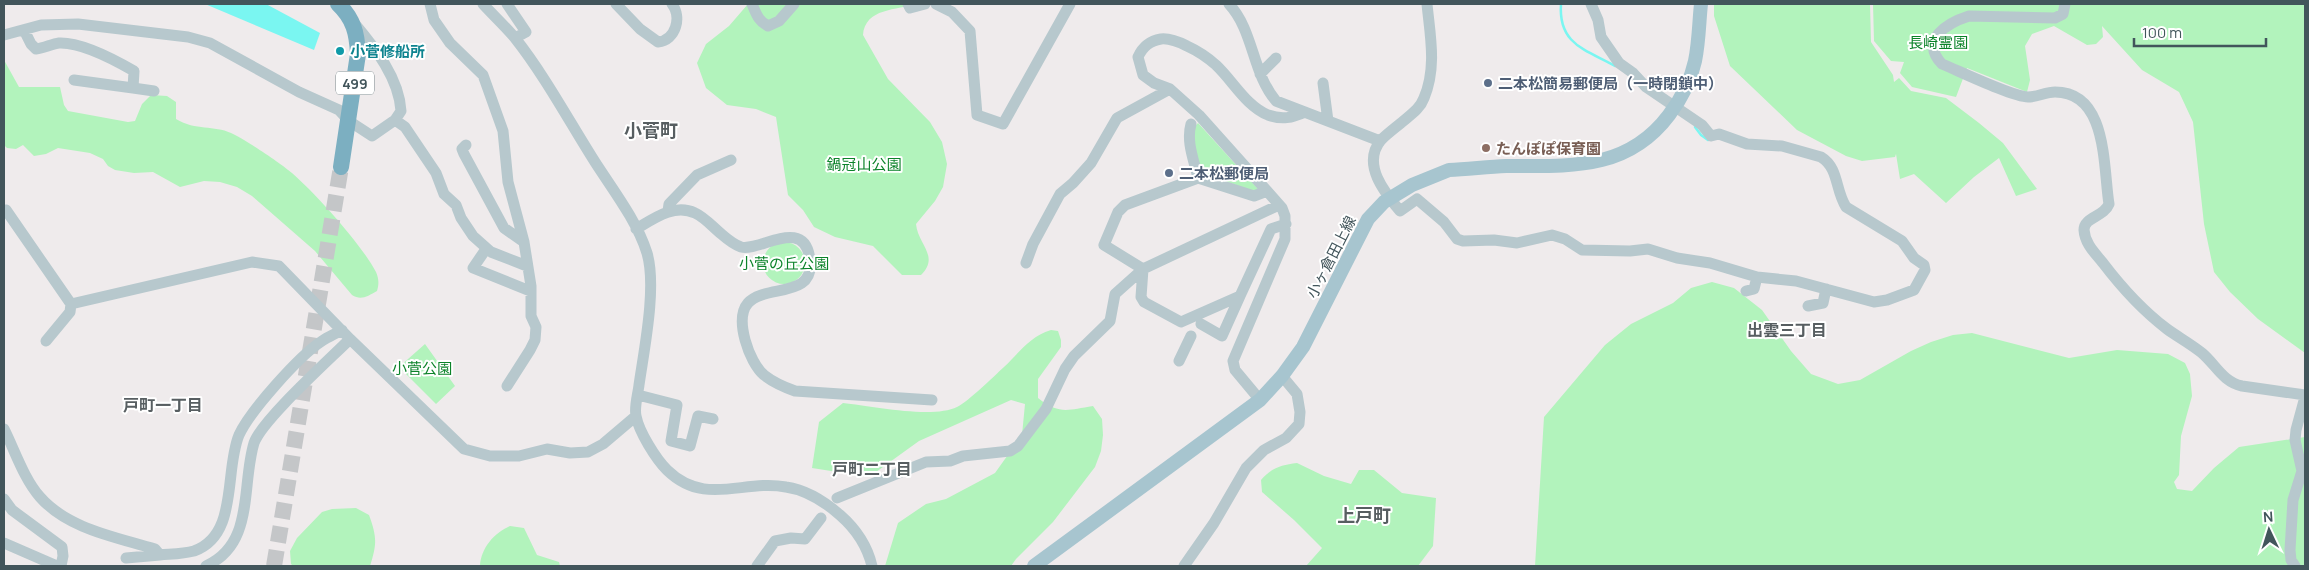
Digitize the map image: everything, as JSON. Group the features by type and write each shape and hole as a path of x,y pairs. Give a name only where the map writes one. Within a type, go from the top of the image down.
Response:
{"highway":[{"name":"499","path":"338,4 352,22 357,39 358,54 341,167"}],"main road":[{"name":"小ヶ倉田上線","path":"1034,566 1260,400 1282,376 1303,347 1362,227 1376,209 1389,198 1428,177 1449,170 1503,166 1559,166 1607,160 1622,155 1643,142 1660,127 1675,108 1688,84 1696,60 1701,4"}],"street":[{"path":"430,4 434,20 450,43 485,79 502,131 508,182 524,242 531,316 536,327 535,340 520,368 507,386"},
{"path":"483,4 515,38 610,185 636,229 647,254 650,270 649,308 636,416 651,449 667,470 681,481 701,488 715,491 770,486 786,487 808,493 825,501 852,524 870,555 872,566"},
{"path":"507,4 526,32 515,38"},
{"path":"616,4 640,28 658,42 668,39 674,30 677,19 672,4"},
{"path":"752,4 762,23 768,26 779,21 794,4"},
{"path":"908,4 910,8 925,4"},
{"path":"936,4 952,12 970,31 977,116 1003,124 1070,4"},
{"path":"1229,4 1242,22 1260,74 1269,94 1276,101 1380,141"},
{"path":"1427,4 1432,63 1430,82 1418,109 1380,141 1374,156 1374,168 1381,187 1400,211 1418,199 1444,222 1457,239 1463,241 1494,240 1517,243 1552,235 1565,239 1582,250 1630,252 1648,249 1676,258 1710,263 1758,277 1796,280 1874,302 1887,300 1914,290 1925,270 1924,265 1914,258 1902,241 1846,207 1840,199 1833,167 1827,161 1822,157 1782,146 1755,146 1719,134 1711,136 1702,125 1646,87 1633,73 1619,63 1601,37 1598,20 1591,4"},
{"path":"2065,4 2063,14 2055,18 1969,16 1958,20 1939,33 1933,42 1934,53 1942,64 2028,97 2054,91 2068,93 2081,100 2090,109 2102,144 2109,204 2106,211 2086,223 2084,229 2088,244 2128,295 2166,328 2201,352 2225,378 2242,386 2305,396 2295,440 2302,471 2293,500 2290,550 2291,560 2295,566"},
{"path":"4,35 42,25 78,24 188,37 210,43 299,92 339,110 349,121 372,136 394,120 401,111 396,85 366,38 352,22"},
{"path":"24,30 31,44 36,49 60,43 114,60 134,71 132,88"},
{"path":"1260,400 1235,370 1233,361 1285,239 1286,224 1279,205 1268,191 1199,115 1170,89 1148,79 1140,69 1138,57 1140,51 1155,40 1166,39 1179,42 1205,56 1252,105 1267,114 1281,119 1294,118 1305,112"},
{"path":"1260,74 1276,58"},
{"path":"74,80 154,91"},
{"path":"1323,83 1328,121"},
{"path":"1026,262 1033,244 1060,194 1073,184 1091,163 1117,118 1170,89"},
{"path":"394,120 405,127 436,173 444,194 456,205 467,229 486,249 527,266"},
{"path":"1191,124 1188,132 1189,143 1198,178"},
{"path":"466,145 462,148 464,154 504,228 524,242"},
{"path":"668,211 669,204 697,175 731,160"},
{"path":"1143,269 1104,245 1118,212 1125,205 1198,178 1254,196 1268,191"},
{"path":"837,498 926,462 1010,451 1018,446 1046,409 1065,369 1074,356 1110,321 1115,294 1143,269 1279,205"},
{"path":"6,210 71,304 70,312 46,341"},
{"path":"636,229 668,211 686,211 696,213 739,246 754,246 784,237 794,238 804,243 808,249 810,270 801,283 793,288 775,291 752,299 744,309 742,316 745,341 753,361 763,374 775,384 795,390 932,400"},
{"path":"1200,324 1222,336 1271,230 1286,224"},
{"path":"486,249 473,268 530,291"},
{"path":"71,304 252,262 279,266 459,446 471,452 490,456 519,456 547,449 570,453 588,452 603,444 636,416"},
{"path":"1143,269 1141,297 1144,302 1181,322 1240,296"},
{"path":"1746,291 1754,289 1758,277"},
{"path":"1808,306 1823,303 1826,290"},
{"path":"126,558 194,551 204,546 214,537 225,511 239,436 252,413 321,342 346,334"},
{"path":"206,566 229,550 237,536 255,442 267,423 346,334"},
{"path":"1180,361 1191,336"},
{"path":"1184,566 1214,524 1246,468 1264,450 1286,438 1298,424 1300,412 1297,394 1282,376"},
{"path":"638,395 677,405 672,441 690,446 698,416 713,419"},
{"path":"4,429 30,482 40,497 58,514 73,522 155,550 160,555"},
{"path":"4,499 12,510 62,547 63,556 59,566 4,543"},
{"path":"757,566 775,541 791,538 805,539 821,518"}],"green space":[{"name":"鍋冠山公園","path":"748,4 917,4 892,9 876,15 865,26 863,35 888,79 930,122 942,142 947,164 943,187 935,201 916,224 929,262 921,275 902,275 873,246 835,237 814,227 803,210 788,195 776,117 756,109 727,105 706,88 697,63 706,44 729,26"},
{"path":"1714,4 1870,4 1871,42 1893,75 1894,82 1899,78 1911,91 1946,98 2003,143 2037,189 2016,196 1999,158 1974,177 1946,203 1914,174 1900,179 1896,154 1895,157 1862,161 1846,156 1797,130 1730,66 1714,16"},
{"name":"長崎霊園","path":"1873,4 2305,4 2305,353 2258,319 2230,292 2214,272 2204,224 2193,122 2179,92 2142,70 2102,26 2103,37 2096,44 2087,45 2054,26 2032,34 2025,46 2030,80 2027,92 1967,68 1956,97 1912,87 1900,73 1904,62 1891,61 1874,41"},
{"path":"4,60 19,87 60,87 64,105 68,111 128,122 135,121 142,104 151,95 167,96 176,102 176,119 183,123 225,131 253,145 292,173 338,220 376,272 378,277 377,291 361,298 352,295 315,251 252,196 237,187 220,182 204,181 180,187 153,172 134,173 115,170 108,166 103,159 90,153 58,148 46,154 34,156 23,145 16,149 7,148 4,145"},
{"path":"1198,123 1259,190 1253,191 1202,173 1192,141 1194,128"},
{"name":"小菅の丘公園","path":"788,242 796,245 802,251 805,263 802,275 796,281 780,284 772,281 766,275 763,259 766,251 772,245"},
{"path":"1712,282 1734,288 1762,310 1791,351 1811,374 1838,384 1860,380 1911,351 1931,342 1953,335 1972,333 2069,358 2117,350 2168,354 2185,363 2190,374 2192,396 2181,436 2179,475 2174,482 2177,489 2192,491 2214,468 2239,447 2305,437 2305,566 1535,566 1544,417 1605,345 1631,324 1673,303 1691,288"},
{"path":"1051,330 1058,331 1061,347 1038,379 1038,398 1052,407 1064,410 1093,406 1102,419 1103,435 1101,451 1095,467 1053,522 1011,566 885,566 898,523 926,504 946,499 995,473 1022,435 1025,404 1011,400 919,441 876,472 850,474 812,468 819,422 843,403 918,412 933,412 957,407 968,400 1031,341"},
{"name":"小菅公園","path":"425,344 455,386 436,404 399,367"},
{"path":"1297,463 1324,476 1351,484 1359,470 1374,470 1402,493 1436,498 1433,546 1418,566 1306,566 1322,548 1262,492 1261,480 1269,473 1281,466"},
{"path":"356,508 369,515 374,529 375,546 370,566 293,566 291,564 290,551 297,538 322,512 332,509"},
{"path":"510,526 524,528 537,555 559,562 560,566 480,566 483,553 489,542"}],"water":[{"path":"205,4 266,4 320,33 314,50"}],"waterway":[{"path":"1561,4 1561,18 1564,29 1569,37 1585,50 1615,66"},
{"path":"1695,127 1708,140"}],"tunnel":[{"path":"274,566 341,167"}],"place":[{"name":"小菅修船所","path":"340,51"},
{"name":"二本松簡易郵便局（一時閉鎖中）","path":"1488,83"},
{"name":"たんぽぽ保育園","path":"1486,148"},
{"name":"二本松郵便局","path":"1169,173"}],"district":[{"name":"小菅町","path":"651,130"},
{"name":"出雲三丁目","path":"1787,330"},
{"name":"戸町一丁目","path":"163,405"},
{"name":"戸町二丁目","path":"872,469"},
{"name":"上戸町","path":"1364,515"}]}
